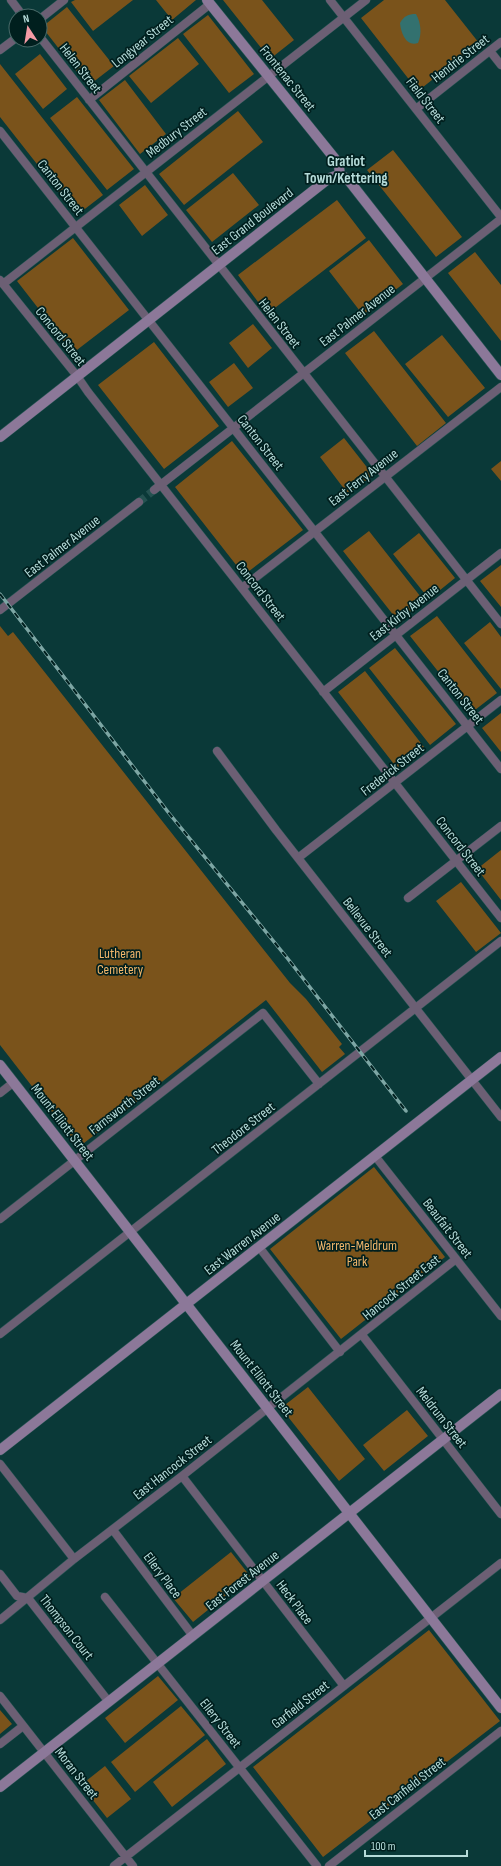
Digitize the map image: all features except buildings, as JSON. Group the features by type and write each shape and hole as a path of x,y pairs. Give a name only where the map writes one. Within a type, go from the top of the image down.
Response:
{"main road":[{"name":"Frontenac Street","path":"209,2 335,159 340,176"},
{"name":"East Grand Boulevard","path":"0,437 328,179 340,176"},
{"path":"340,176 350,182 501,375"},
{"name":"East Warren Avenue","path":"0,1450 501,1057"},
{"name":"Mount Elliott Street","path":"0,1065 501,1708"},
{"name":"East Forest Avenue","path":"0,1787 501,1394"}],"street":[{"path":"48,13 64,0"},
{"name":"Field Street","path":"330,0 501,218"},
{"name":"Medbury Street","path":"1,282 76,227 366,0"},
{"name":"Longyear Street","path":"89,100 209,2"},
{"name":"Hendrie Street","path":"416,109 501,42"},
{"name":"Helen Street","path":"48,47 501,624"},
{"path":"490,51 501,65"},
{"name":"Canton Street","path":"0,131 501,769"},
{"name":"East Palmer Avenue","path":"154,490 501,218"},
{"name":"Concord Street","path":"1,282 77,376 501,918"},
{"name":"East Ferry Avenue","path":"242,588 501,387"},
{"name":"East Palmer Avenue","path":"0,610 139,502"},
{"name":"East Kirby Avenue","path":"323,692 501,553"},
{"name":"Frederick Street","path":"298,858 501,700"},
{"name":"Bellevue Street","path":"217,751 298,858 501,1117"},
{"path":"408,898 501,826"},
{"name":"Theodore Street","path":"0,1334 501,941"},
{"name":"Farnsworth Street","path":"0,1219 264,1013 319,1084"},
{"path":"0,1093 14,1082"},
{"name":"Beaufait Street","path":"375,1156 501,1316"},
{"path":"259,1247 340,1352"},
{"name":"Hancock Street East","path":"362,1335 456,1259"},
{"name":"East Hancock Street","path":"0,1620 74,1559 362,1335"},
{"name":"Meldrum Street","path":"362,1335 501,1514"},
{"path":"0,1464 74,1559"},
{"name":"Heck Place","path":"182,1476 344,1686"},
{"name":"Ellery Place","path":"113,1530 193,1636"},
{"name":"Garfield Street","path":"114,1866 501,1563"},
{"name":"Thompson Court","path":"0,1574 17,1596 28,1598 109,1702"},
{"name":"Ellery Street","path":"105,1597 317,1866"},
{"name":"Moran Street","path":"0,1696 133,1866"},
{"path":"0,1744 24,1726"},
{"name":"East Canfield Street","path":"329,1866 501,1731"}],"green space":[{"path":"75,0 133,0 93,31 71,2"},
{"path":"156,0 196,0 172,20"},
{"path":"223,0 262,0 294,40 270,59"},
{"path":"384,0 445,0 479,43 418,91 361,18"},
{"path":"67,7 114,66 88,86 48,35 48,22"},
{"path":"208,15 254,74 229,93 183,34"},
{"path":"178,38 199,64 151,103 129,76"},
{"path":"40,54 67,89 43,109 15,74"},
{"path":"0,64 103,195 77,215 0,117"},
{"path":"125,80 166,134 140,154 99,100"},
{"path":"77,97 134,169 107,190 50,118"},
{"path":"238,111 263,142 184,205 159,174"},
{"path":"393,150 462,237 436,257 367,170"},
{"path":"233,173 259,205 212,242 186,210"},
{"path":"145,185 168,215 142,236 119,205"},
{"path":"337,200 366,238 267,314 238,275"},
{"path":"73,238 129,310 73,353 17,281"},
{"path":"369,240 403,284 363,315 329,271"},
{"path":"475,252 501,285 501,341 448,273"},
{"path":"253,324 272,348 248,368 229,343"},
{"path":"374,331 446,423 417,446 345,353"},
{"path":"442,335 485,388 448,417 405,364"},
{"path":"154,342 219,426 164,469 98,385"},
{"path":"234,363 253,388 228,407 209,382"},
{"path":"344,438 373,475 348,494 320,457"},
{"path":"232,441 303,530 244,575 175,487"},
{"path":"501,461 501,481 491,469"},
{"path":"369,531 424,601 398,621 343,551"},
{"path":"419,533 455,578 429,599 393,554"},
{"path":"501,565 501,607 480,581"},
{"path":"437,616 497,693 471,713 410,636"},
{"path":"490,622 501,637 501,689 464,643"},
{"name":"Lutheran Cemetery","path":"0,626 8,636 13,632 290,983 306,999 342,1044 339,1047 345,1054 322,1072 266,1000 79,1147 0,1045"},
{"path":"395,648 456,724 430,745 369,668"},
{"path":"365,671 424,747 397,768 338,692"},
{"path":"501,713 501,752 482,728"},
{"path":"501,850 501,900 477,869"},
{"path":"461,882 501,933 476,952 436,901"},
{"name":"Warren-Meldrum Park","path":"374,1167 445,1257 341,1339 270,1249"},
{"path":"308,1387 365,1459 339,1481 281,1408"},
{"path":"407,1410 428,1436 384,1471 363,1445"},
{"path":"231,1552 250,1576 193,1622 173,1598"},
{"path":"429,1630 500,1721 323,1857 253,1767"},
{"path":"158,1676 178,1700 125,1743 105,1718"},
{"path":"181,1706 205,1735 135,1792 111,1762"},
{"path":"0,1710 12,1724 0,1734"},
{"path":"207,1739 226,1764 172,1807 153,1782"},
{"path":"105,1766 131,1799 107,1818 81,1785"}],"water":[{"path":"416,14 420,25 420,32 418,43 414,44 407,41 403,35 400,23 406,16"}],"tunnel":[{"path":"139,502 154,490"}],"railway":[{"path":"0,594 168,812 288,959 406,1111"}],"district":[{"name":"Gratiot Town/Kettering","path":"346,170"}]}
